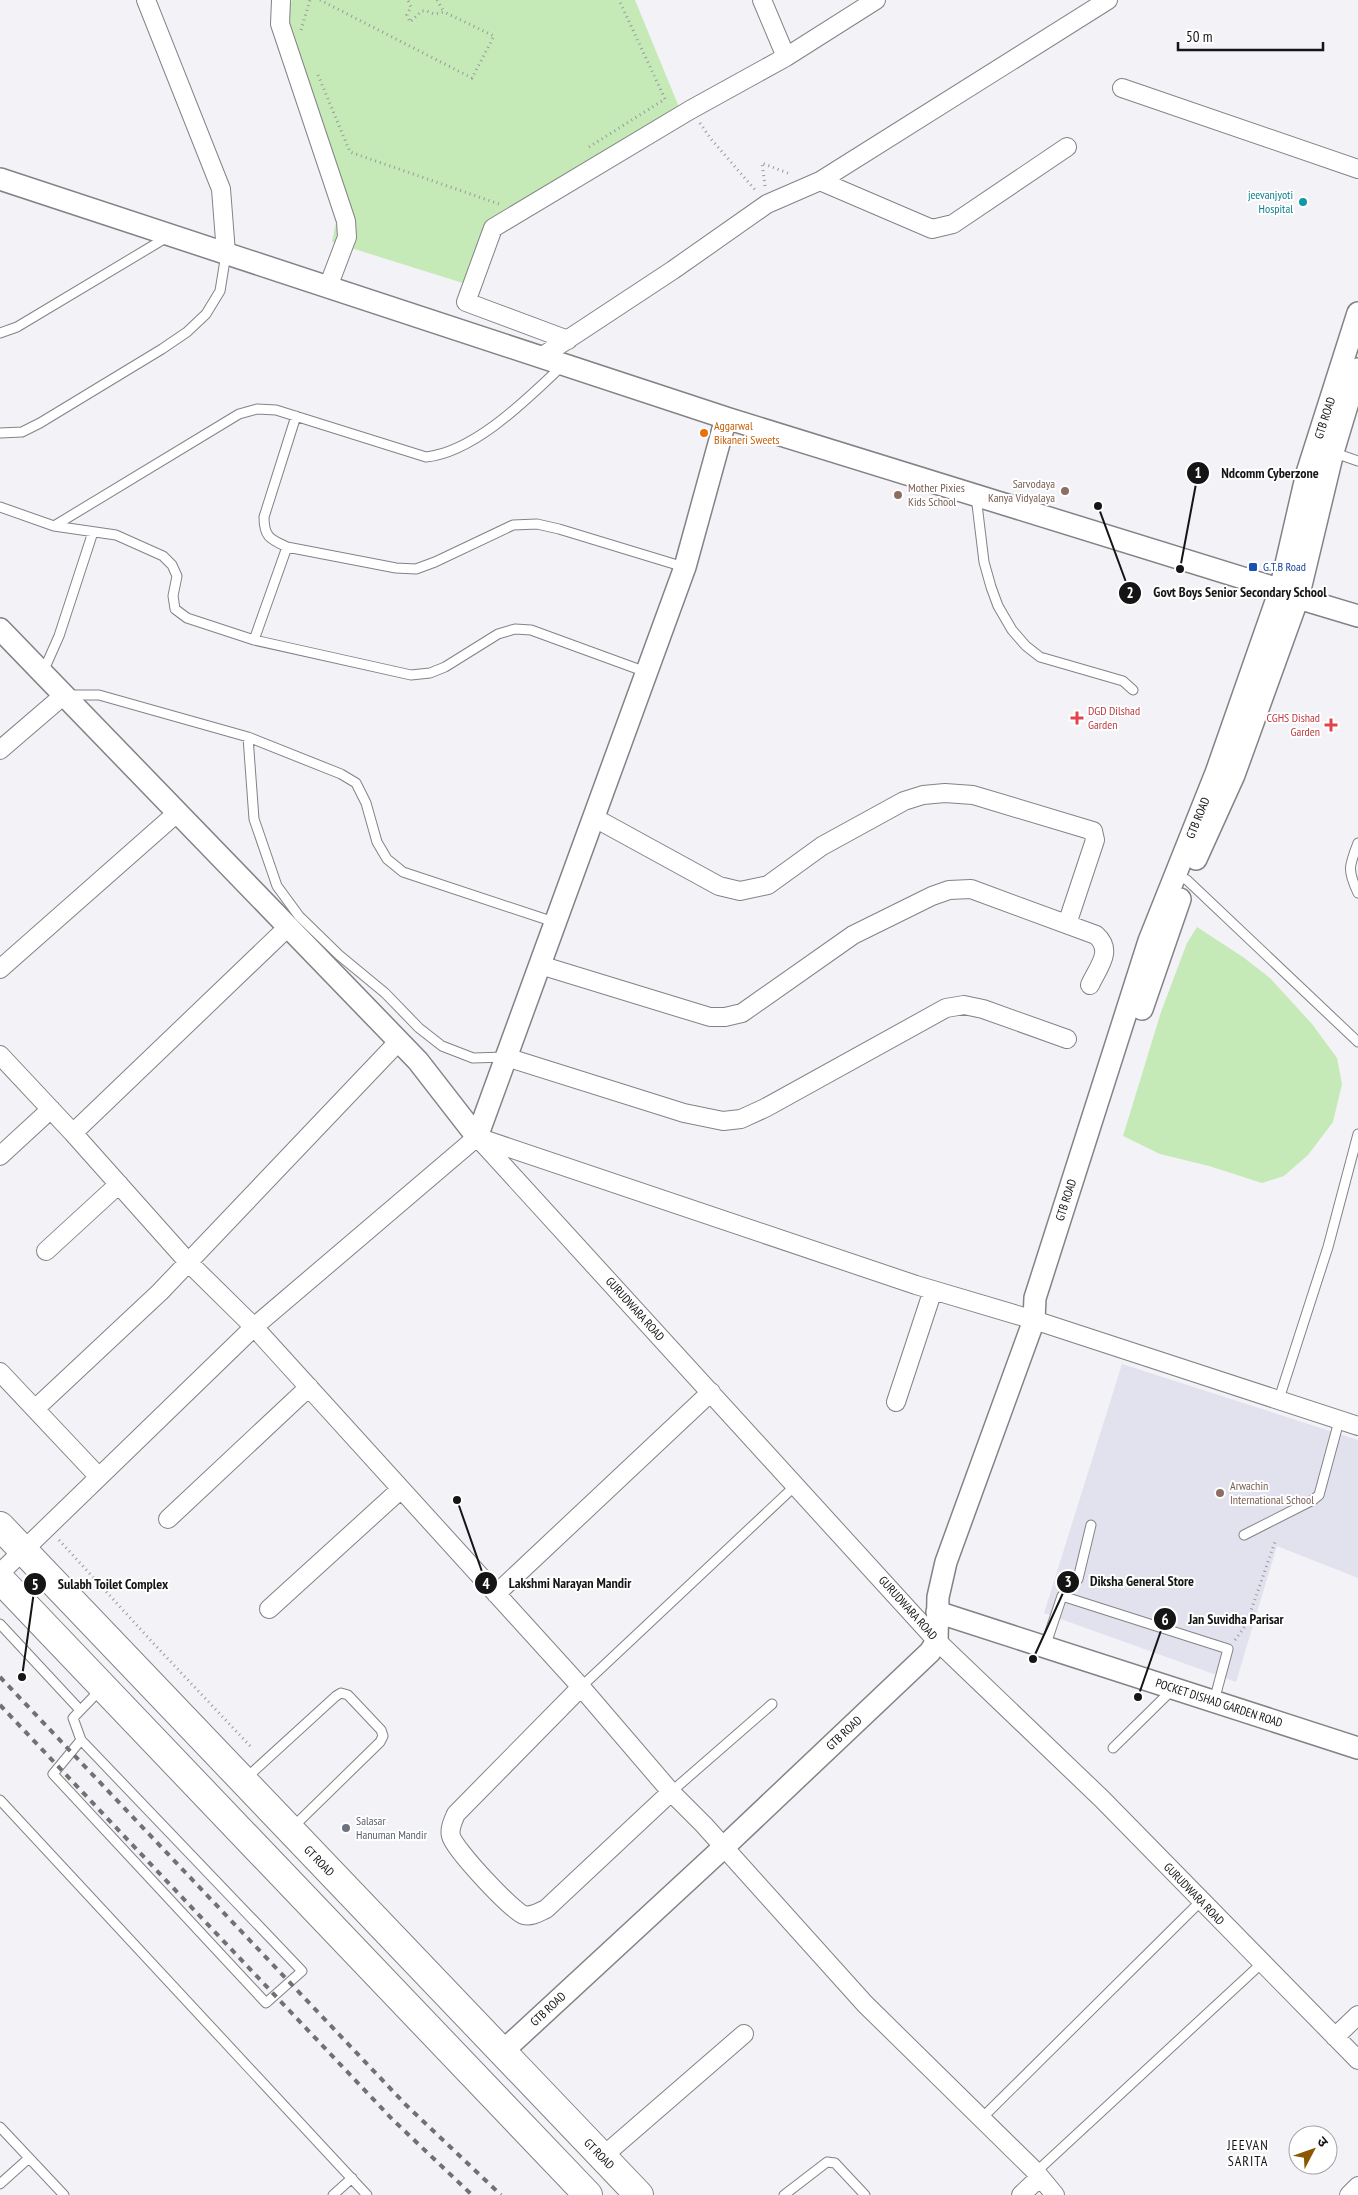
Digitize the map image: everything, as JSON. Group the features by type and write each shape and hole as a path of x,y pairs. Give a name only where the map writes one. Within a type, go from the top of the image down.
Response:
{"highway":[{"name":"GT ROAD","path":"0,1526 602,2157 634,2193"},
{"path":"0,1579 588,2195"},
{"path":"556,2163 565,2195"}],"street":[{"path":"146,0 221,189 226,254"},
{"path":"281,0 280,24 346,221 347,237 328,287"},
{"path":"762,0 786,56"},
{"path":"568,340 466,302 494,228 690,110 786,56 876,0"},
{"path":"541,357 767,204 817,182 1108,0"},
{"path":"1122,88 1358,169"},
{"path":"817,182 932,229 952,224 1067,147"},
{"path":"0,179 726,418 1358,616"},
{"name":"GTB ROAD","path":"1324,449 1358,313"},
{"name":"GTB ROAD","path":"502,2052 724,1847 930,1652 937,1641 938,1597 946,1562 1034,1320 1048,1303 1156,944 1181,878 1216,773 1289,594 1307,473 1324,449 1358,369"},
{"path":"0,1573 254,1326 477,1137 684,567 726,418"},
{"path":"0,629 418,1061 477,1137 933,1290 1034,1320 1278,1402 1358,1426"},
{"path":"0,750 64,695"},
{"path":"594,817 719,886 740,891 768,885 822,846 904,801 924,795 945,793 973,795 1093,831 1095,840 1067,924"},
{"path":"0,969 178,812"},
{"path":"540,964 710,1017 725,1017 742,1013 853,935 949,890 971,889 1096,935 1103,942 1106,952 1090,985"},
{"path":"73,1133 288,927"},
{"path":"506,1057 684,1113 723,1121 741,1119 765,1108 946,1008 964,1005 983,1009 1067,1039"},
{"path":"35,1409 188,1262 399,1041"},
{"path":"0,1055 73,1133 188,1262 254,1326 580,1687 671,1792 724,1847 866,2004 982,2118 1055,2195"},
{"path":"0,1156 50,1109"},
{"name":"GURUDWARA ROAD","path":"477,1137 937,1641 1102,1800 1358,2060"},
{"path":"46,1251 119,1184"},
{"path":"896,1402 933,1290"},
{"path":"0,1372 99,1477"},
{"path":"168,1519 309,1387"},
{"path":"496,1594 711,1392"},
{"path":"270,1609 401,1489"},
{"name":"POCKET DISHAD GARDEN ROAD","path":"937,1612 1358,1748"},
{"path":"580,1687 456,1814 451,1824 450,1835 457,1848 513,1908 524,1915 534,1915 546,1909 671,1792"},
{"path":"1335,2037 1358,2015"},
{"path":"602,2157 744,2034"},
{"path":"1021,2195 1038,2175"},
{"path":"1349,2195 1358,2186"}],"lane":[{"path":"0,332 17,327 171,235"},
{"path":"0,433 22,432 40,423 187,332 206,314 220,291 226,254"},
{"path":"54,526 239,414 257,409 276,410 426,457 439,456 457,449 523,404 563,364"},
{"path":"296,416 264,517 264,530 271,539 286,547 396,568 416,569 513,526 536,524 559,528 684,567"},
{"path":"1324,449 1358,461"},
{"path":"976,495 984,562 998,606 1012,630 1026,646 1040,657 1123,681 1133,690"},
{"path":"0,507 54,526 116,535 163,556 172,565 177,576 172,596 175,609 188,618 254,640 411,675 430,673 445,667 498,634 515,629 531,630 646,672"},
{"path":"42,673 59,636 93,532"},
{"path":"254,640 286,547"},
{"path":"64,695 99,696 248,737 341,774 356,783 366,803 377,842 387,859 403,872 555,923"},
{"path":"248,737 254,819 277,886 299,916 339,955 385,993 419,1028 442,1046 473,1058 506,1057"},
{"path":"1358,843 1349,865 1350,877 1358,893"},
{"path":"1181,878 1358,1042"},
{"path":"1278,1402 1328,1247 1358,1134"},
{"path":"1244,1535 1314,1500 1319,1495 1339,1420"},
{"path":"580,1687 796,1485"},
{"path":"1045,1647 1062,1596 1078,1579 1092,1525"},
{"path":"1062,1596 1228,1650 1214,1702"},
{"path":"0,1624 80,1710"},
{"path":"81,1740 53,1774 266,2003 302,1971 81,1740 73,1718 103,1687"},
{"path":"1113,1748 1173,1688"},
{"path":"243,1781 336,1696 341,1693 348,1695 381,1730 383,1736 380,1742 290,1830"},
{"path":"671,1792 772,1704"},
{"path":"0,1800 367,2195"},
{"path":"982,2118 1201,1902"},
{"path":"1038,2175 1262,1963"},
{"path":"0,2127 64,2195"},
{"path":"0,2184 29,2158"},
{"path":"784,2195 827,2162 835,2163 865,2195"},
{"path":"333,2195 352,2178"}],"path":[{"path":"300,32 310,0"},
{"path":"320,0 472,78 494,36 444,12 434,14 427,10 422,11 410,22 408,15 411,7 408,0"},
{"path":"438,0 444,12"},
{"path":"619,0 665,99 690,110 711,139 767,204"},
{"path":"315,66 350,152 498,204 507,199"},
{"path":"582,151 665,99"},
{"path":"767,204 762,163 817,182"},
{"path":"47,1526 252,1748"},
{"path":"1228,1650 1246,1625 1276,1539"}],"shaded area":[{"name":"Arwachin International School","path":"1122,1364 1358,1440 1358,1578 1277,1546 1236,1682 1044,1613"}],"green space":[{"path":"292,0 635,0 686,124 499,219 466,284 332,242 344,184 282,29"},
{"path":"1197,927 1243,957 1270,978 1312,1024 1337,1058 1342,1084 1333,1122 1308,1155 1284,1176 1262,1183 1209,1166 1160,1154 1123,1136 1161,1012 1187,943"}],"railway":[{"path":"0,1677 406,2105 501,2195"},
{"path":"0,1705 392,2119 472,2195"}],"place":[{"name":"jeevanjyoti Hospital","path":"1303,202"},
{"name":"Aggarwal Bikaneri Sweets","path":"704,433"},
{"name":"Sarvodaya Kanya Vidyalaya","path":"1065,491"},
{"name":"Mother Pixies Kids School","path":"898,495"},
{"name":"Govt Boys Senior Secondary School","path":"1098,506"},
{"name":"G.T.B Road","path":"1253,567"},
{"name":"Ndcomm Cyberzone","path":"1180,569"},
{"name":"DGD Dilshad Garden","path":"1077,718"},
{"name":"CGHS Dishad Garden","path":"1331,725"},
{"name":"Arwachin International School","path":"1220,1493"},
{"name":"Lakshmi Narayan Mandir","path":"457,1500"},
{"name":"Diksha General Store","path":"1033,1659"},
{"name":"Sulabh Toilet Complex","path":"22,1677"},
{"name":"Jan Suvidha Parisar","path":"1138,1697"},
{"name":"Salasar Hanuman Mandir","path":"346,1828"}],"district":[{"name":"JEEVAN SARITA","path":"1248,2154"}]}
